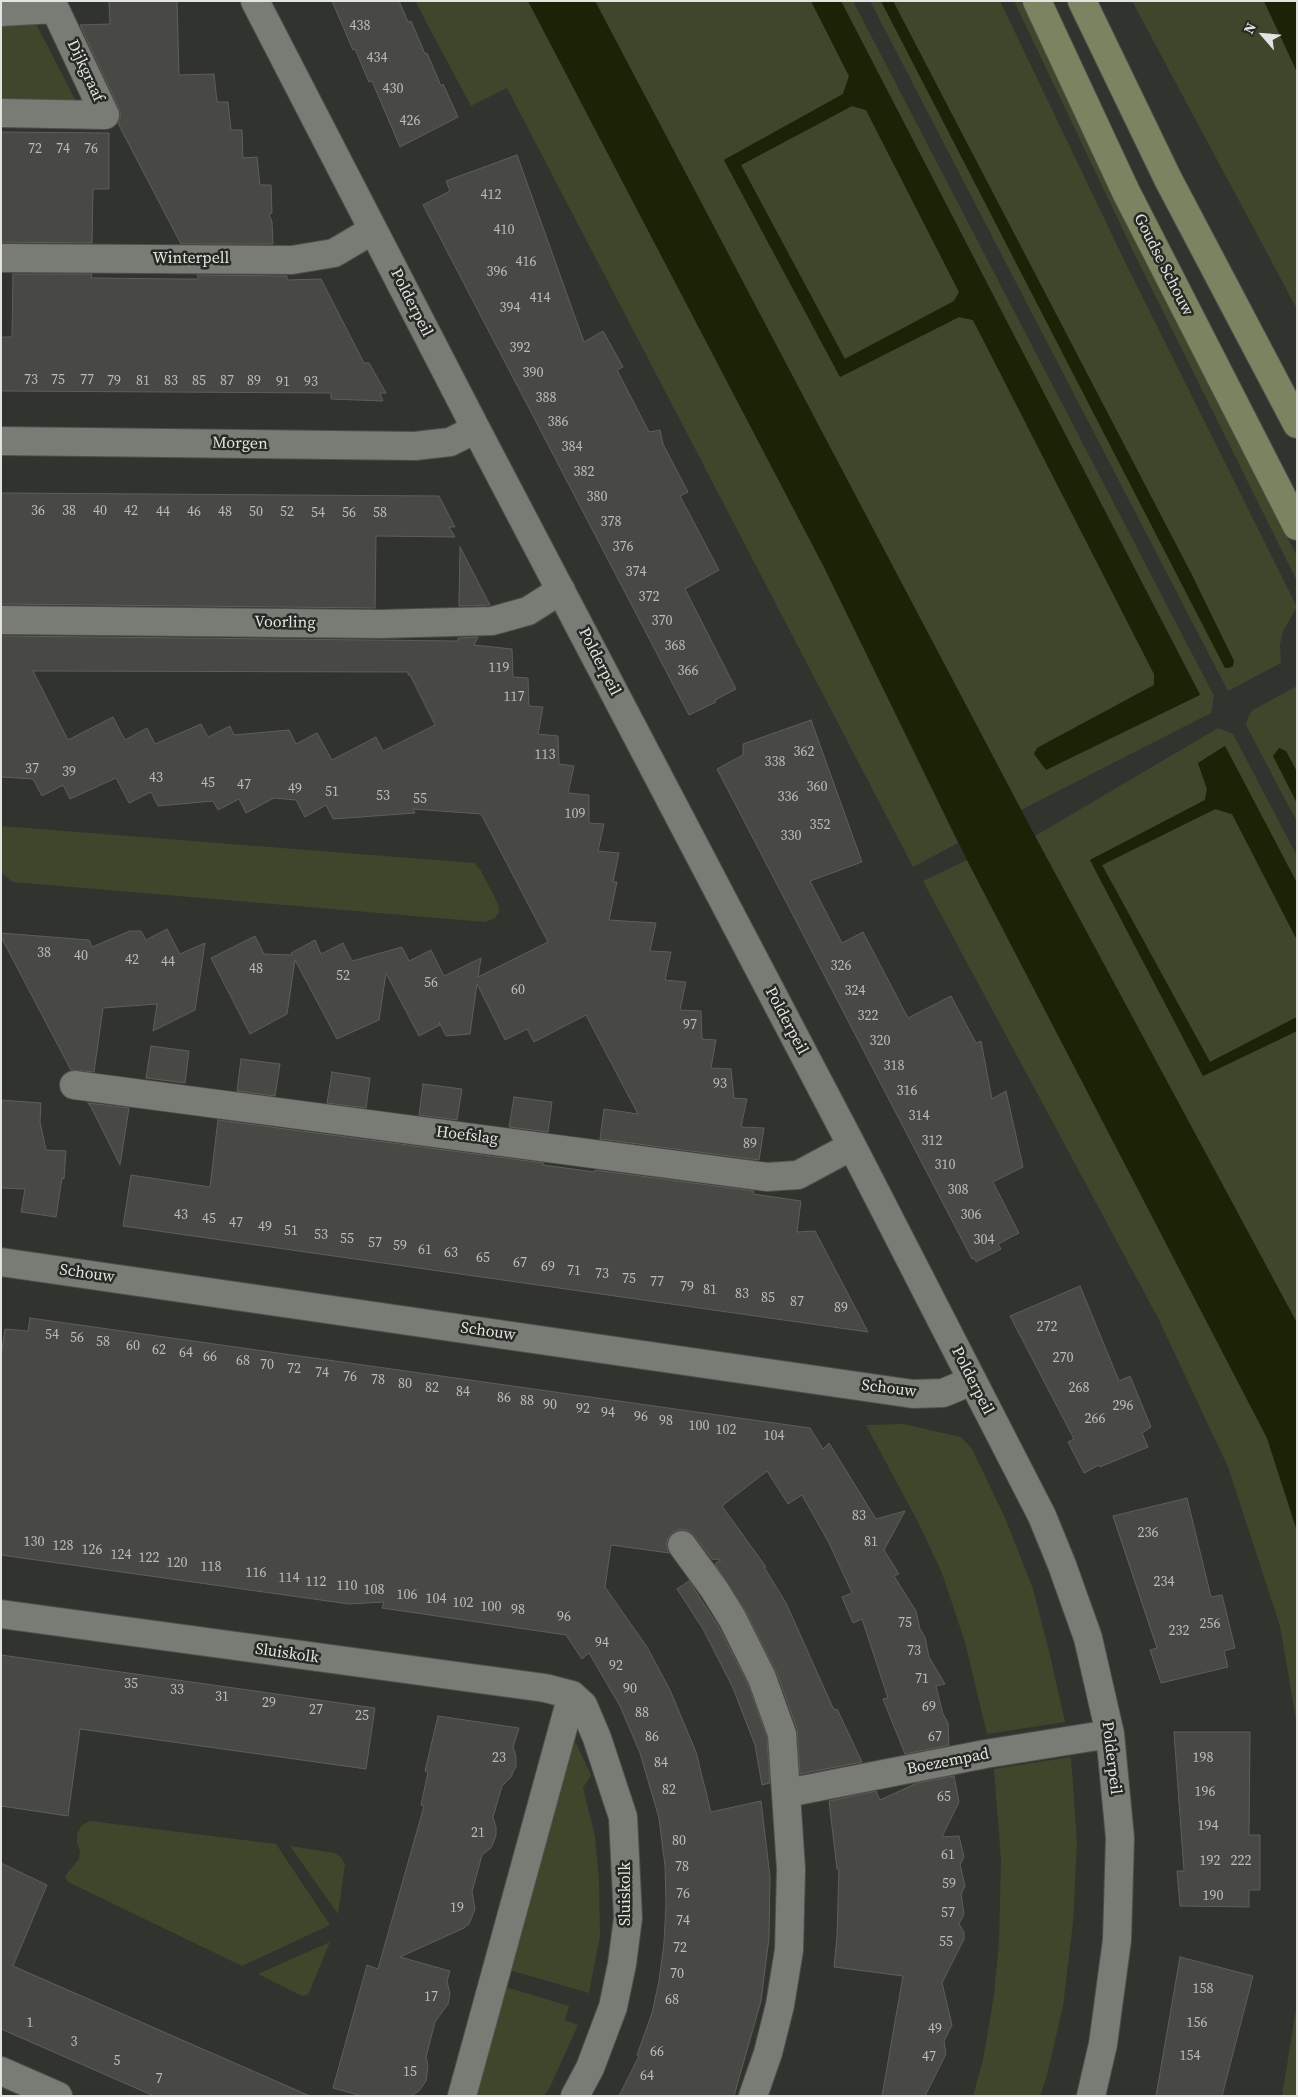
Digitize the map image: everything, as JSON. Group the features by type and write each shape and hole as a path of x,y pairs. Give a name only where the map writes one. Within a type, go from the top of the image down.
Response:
{"main road":[{"name":"Goudse Schouw","path":"1037,1 1126,192 1297,526"},
{"path":"1082,1 1168,179 1297,424"}],"street":[{"name":"Polderpeil","path":"255,1 476,429 852,1146 1042,1516 1062,1565 1088,1638 1110,1734 1120,1838 1117,1940 1103,2044 1091,2096"},
{"name":"Dijkgraaf","path":"1,12 55,9 105,115 1,113"},
{"name":"Winterpell","path":"1,258 292,260 334,253 374,230"},
{"name":"Morgen","path":"1,441 415,446 450,442 476,429"},
{"name":"Voorling","path":"1,620 380,624 492,621 528,611 561,590"},
{"name":"Hoefslag","path":"74,1085 767,1177 798,1175 852,1146"},
{"name":"Schouw","path":"1,1262 913,1394 943,1393 972,1381"},
{"path":"682,1546 714,1589 732,1618 762,1678 782,1734 791,1869 789,1950 780,2005 768,2053 753,2096"},
{"name":"Sluiskolk","path":"1,1614 545,1688 572,1695 583,1705 597,1738 623,1817 628,1918 622,1964 613,2007 590,2068 575,2096"},
{"path":"462,2096 572,1695"},
{"name":"Boezempad","path":"787,1793 985,1754 1110,1734"},
{"path":"1,2071 58,2096"}],"shaded area":[{"path":"415,1 528,1 824,567 958,843 913,867 507,88 471,106"},
{"path":"528,1 595,1 1035,836 1297,1323 1297,1531 1267,1438 967,860 824,567"},
{"path":"595,1 811,1 849,76 843,94 724,160 840,377 959,317 973,320 1154,674 1154,685 1037,748 1189,700 1200,694 841,1 853,1 1214,696 1211,713 1021,810"},
{"path":"811,1 841,1 1200,695 1046,770 1034,754 1037,748 1154,685 1154,674 973,320 959,317 840,377 724,160 843,94 849,76","holes":["852,106 866,110 959,292 954,301 845,359 741,165"]},
{"path":"870,1 881,1 1225,668 1229,668 1193,577 893,1 1000,1 1126,264 1297,607 1283,631 1280,645 1281,663 1228,691"},
{"path":"881,1 893,1 1193,577 1234,661 1233,666 1225,668"},
{"path":"1014,1 1024,1 1135,238 1297,556 1297,581 1135,255"},
{"path":"1132,1 1264,1 1297,72 1297,309"},
{"path":"1264,1 1297,1 1297,72"},
{"path":"33,18 76,101 1,101 1,19"},
{"path":"852,106 866,110 959,292 955,301 844,359 741,165"},
{"path":"1297,686 1297,772 1286,751 1273,756 1297,803 1297,822 1246,725 1248,717 1253,710"},
{"path":"1218,728 1233,734 1297,856 1297,883 1225,746 1198,763 1207,789 1205,800 1090,860 1203,1076 1297,1031 1297,1323 1035,836"},
{"path":"1225,746 1297,883 1297,940 1232,814 1215,809 1102,865 1210,1062 1297,1017 1297,1031 1203,1076 1090,860 1205,800 1207,789 1198,763"},
{"path":"1279,748 1286,751 1297,772 1297,803 1273,756"},
{"path":"1216,809 1233,815 1297,940 1297,1017 1210,1062 1102,865"},
{"path":"1,826 474,863 481,871 492,892 498,904 499,912 495,918 485,922 13,882 1,873"},
{"path":"967,860 1267,1438 1297,1531 1297,1726 1280,1626 1228,1467 1159,1320 923,881"},
{"path":"903,1424 961,1437 972,1449 1005,1518 1033,1589 1065,1722 987,1734 965,1642 942,1573 918,1522 866,1425"},
{"path":"570,1743 576,1743 591,1775 583,1788 595,1836 599,1879 600,1936 589,1993 506,1969"},
{"path":"1071,1757 1077,1843 1073,1923 1063,2006 1046,2079 1040,2096 973,2096 983,2060 994,1995 999,1941 1001,1860 994,1769"},
{"path":"90,1821 276,1844 330,1925 242,1966 68,1882 65,1877 79,1859 80,1851 77,1843 77,1834 82,1825"},
{"path":"290,1846 334,1853 341,1857 345,1865 338,1914"},
{"path":"330,1942 308,1995 302,1996 258,1974"},
{"path":"499,1985 569,2006 565,2020 578,2025 550,2087 544,2096 469,2096"},
{"path":"1297,2003 1297,2096 1282,2096 1296,2009"}],"building":[{"path":"109,1 177,1 179,75 214,74 217,102 228,102 231,130 242,130 243,158 257,157 260,185 271,185 272,213 269,214 272,222 273,244 181,244 118,123 121,116 119,108 80,25 110,24"},
{"path":"332,1 399,1 408,22 411,21 425,54 427,53 441,86 443,84 458,117 400,147 372,81 369,82 355,49 353,50"},
{"path":"1,132 109,133 109,189 93,189 92,243 1,242"},
{"path":"517,155 584,342 603,331 623,367 617,370 649,432 660,430 663,444 688,492 680,496 719,570 685,589 736,689 715,700 716,702 689,715 423,205 450,191 446,181"},
{"path":"13,274 92,274 91,278 199,279 197,275 287,276 287,280 321,279 364,363 369,363 386,393 380,393 383,401 331,399 331,393 1,391 1,337 12,337"},
{"path":"1,493 439,496 455,527 449,527 455,537 376,536 375,608 1,604"},
{"path":"460,547 490,605 459,606"},
{"path":"1,636 458,641 458,638 478,637 474,645 512,649 513,677 528,678 529,706 543,707 538,734 558,736 559,764 574,766 568,793 589,795 589,823 604,824 598,851 619,853 613,882 617,882 609,920 656,923 650,951 671,952 665,980 686,982 680,1010 701,1011 702,1039 716,1040 711,1068 731,1069 734,1098 747,1099 741,1127 764,1128 759,1160 600,1139 604,1109 638,1114 586,1015 534,1042 527,1029 505,1040 477,984 470,1034 446,1036 439,1022 440,1025 419,1036 386,973 379,1020 337,1039 295,960 287,1014 250,1034 211,958 255,936 264,954 292,955 291,953 315,940 321,954 343,943 352,961 402,947 409,961 431,950 444,976 481,958 478,977 548,942 481,814 413,809 415,813 333,819 326,805 305,817 296,800 274,798 246,813 239,799 218,810 213,801 158,806 151,792 129,803 116,778 70,799 63,785 42,796 33,779 1,777","holes":["33,671 408,672 435,725 383,751 376,737 332,760 317,733 296,744 289,730 234,735 230,726 208,737 201,724 155,744 147,728 125,740 113,717 68,740"]},
{"path":"811,720 862,862 810,881 842,943 863,932 908,1018 951,996 976,1043 981,1041 992,1099 1006,1091 1023,1167 993,1182 1019,1233 998,1244 1001,1249 976,1262 974,1258 972,1259 717,769 743,755 743,744"},
{"path":"167,929 180,954 205,943 195,1010 153,1031 157,1004 103,1008 94,1072 71,1070 1,937 1,933 89,940 92,947 130,931 141,931 146,940"},
{"path":"151,1046 189,1051 185,1083 146,1078"},
{"path":"241,1059 280,1064 275,1096 237,1091"},
{"path":"332,1072 370,1078 366,1108 327,1103"},
{"path":"423,1084 462,1089 457,1120 419,1115"},
{"path":"514,1097 552,1102 548,1132 509,1127"},
{"path":"1,1100 41,1103 40,1122 46,1150 66,1151 64,1179 62,1178 56,1217 21,1212 25,1189 1,1188"},
{"path":"88,1103 129,1108 120,1165 91,1107"},
{"path":"218,1120 544,1163 543,1165 595,1172 595,1170 754,1191 753,1194 801,1201 797,1232 815,1231 868,1332 123,1226 131,1175 210,1187"},
{"path":"1080,1286 1119,1381 1130,1376 1151,1427 1142,1433 1148,1447 1100,1467 1099,1465 1084,1473 1068,1442 1074,1439 1010,1316"},
{"path":"30,1318 810,1428 823,1449 829,1443 876,1519 905,1511 884,1550 899,1574 894,1576 916,1611 920,1629 925,1637 929,1657 945,1684 936,1686 943,1714 948,1723 949,1745 905,1754 883,1699 888,1698 862,1619 853,1623 842,1597 852,1593 829,1543 802,1495 788,1504 767,1471 722,1506 766,1567 764,1567 786,1603 834,1710 837,1709 862,1762 800,1774 797,1729 777,1673 745,1610 715,1564 721,1560 712,1559 694,1535 689,1531 681,1529 673,1532 668,1538 666,1546 669,1553 611,1545 605,1587 647,1647 670,1690 696,1752 711,1812 761,1801 770,1877 769,1938 761,2001 734,2096 619,2096 639,2056 637,2055 652,2013 659,1981 664,1943 665,1866 659,1818 640,1753 620,1706 589,1653 582,1659 566,1635 382,1608 384,1602 349,1604 1,1555 1,1356 5,1329 28,1331"},
{"path":"1187,1498 1211,1597 1222,1595 1235,1648 1224,1651 1228,1667 1161,1683 1150,1650 1157,1648 1113,1516"},
{"path":"689,1581 718,1626 748,1684 767,1737 770,1783 762,1785 755,1745 733,1688 703,1629 677,1589"},
{"path":"1,1655 375,1708 366,1769 80,1729 68,1816 1,1806"},
{"path":"438,1716 519,1728 513,1747 516,1756 516,1766 511,1777 502,1786 493,1817 496,1836 491,1848 482,1855 472,1892 475,1909 469,1924 400,1957 450,1971 447,1981 450,1994 448,2004 435,2022 426,2057 428,2066 426,2081 419,2091 411,2096 362,2096 333,2088 367,1965 378,1969 424,1806 421,1805 428,1772 425,1771"},
{"path":"1174,1732 1250,1732 1249,1835 1260,1835 1260,1890 1249,1890 1249,1907 1180,1906 1177,1871 1184,1871"},
{"path":"954,1776 959,1802 942,1837 959,1836 964,1857 960,1865 965,1886 961,1894 964,1914 959,1924 964,1932 964,1939 942,1983 952,2025 944,2041 946,2054 925,2096 882,2096 903,1976 834,1967 839,1869 837,1869 829,1801 876,1791 880,1800 917,1783"},
{"path":"1,1863 47,1885 13,1966 310,2096 154,2096 1,2029"},
{"path":"1180,1957 1253,1976 1222,2096 1156,2096"}]}
